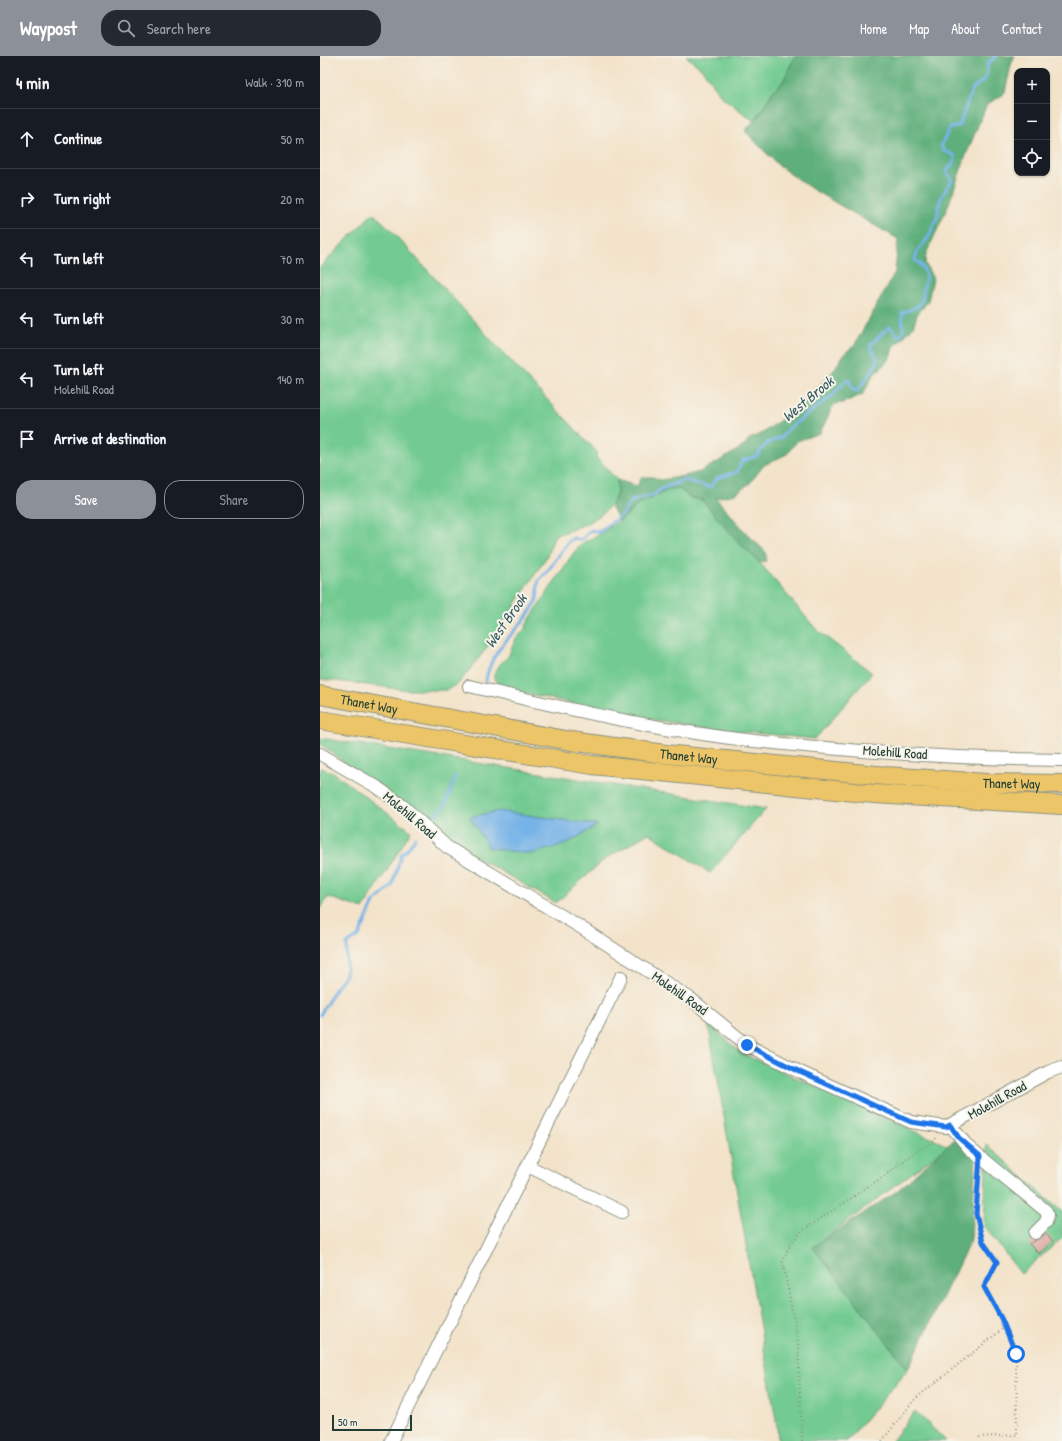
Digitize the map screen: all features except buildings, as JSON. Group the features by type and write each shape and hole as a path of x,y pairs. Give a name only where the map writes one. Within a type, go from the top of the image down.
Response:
{"highway":[{"name":"Thanet Way","path":"320,695 572,741 665,754 886,776 986,783 1062,784"},
{"name":"Thanet Way","path":"320,720 592,765 874,794 1062,805"}],"street":[{"name":"Molehill Road","path":"469,686 560,708 652,726 754,741 1006,760 1062,760"},
{"name":"Molehill Road","path":"320,754 382,790 403,806 447,847 577,925 691,999 747,1045 802,1073 911,1122 948,1126 1048,1072 1062,1067"},
{"path":"391,1441 621,977"},
{"path":"948,1126 959,1138 1046,1211 1048,1215 1046,1222 1035,1233"},
{"path":"528,1166 622,1212"}],"path":[{"path":"802,1441 800,1363 798,1342 783,1262 786,1252 802,1231 884,1176 916,1151 932,1143 948,1126"},
{"path":"979,1437 1017,1435 1016,1354 1005,1327 984,1287 997,1262 983,1242 976,1214 980,1156"},
{"path":"882,1441 915,1399 1005,1327"}],"green space":[{"path":"686,56 797,56 792,62 783,82 774,90 754,121 722,97 703,70"},
{"path":"797,56 1015,56 1012,61 1005,92 1000,97 987,104 966,155 947,209 926,254 925,263 933,279 928,301 917,315 913,327 893,348 889,360 874,374 863,394 843,403 834,404 820,433 797,441 787,454 764,465 750,483 735,494 716,498 748,535 766,552 766,561 760,563 743,547 702,500 691,498 681,490 673,488 658,494 639,504 619,521 611,506 617,494 617,480 637,486 642,477 653,477 660,480 700,472 744,446 749,439 763,433 803,403 833,371 845,353 854,346 895,272 898,239 812,189 779,166 745,131 758,116 774,90 783,82 792,62"},
{"path":"373,213 388,227 506,356 597,452 596,457 617,480 616,496 606,511 590,522 555,535 547,556 490,644 458,684 447,690 408,690 320,679 320,267"},
{"path":"673,488 681,490 691,498 702,500 743,547 760,563 816,629 872,673 815,739 716,729 642,718 510,690 500,685 494,678 494,674 501,663 508,657 516,638 525,629 528,622 574,552 584,542 600,534 619,521 639,504"},
{"path":"320,738 766,809 710,873 649,833 605,859 556,903 459,847 320,744"},
{"path":"320,768 333,772 411,831 363,909 328,897 320,910"},
{"path":"708,1023 741,1053 948,1146 813,1247 908,1369 847,1441 778,1441 777,1426"},
{"path":"955,1139 976,1155 971,1239 908,1369 813,1247 897,1191"},
{"path":"987,1145 1062,1212 1062,1238 1021,1274 984,1226","holes":["1039,1234 1052,1241 1039,1254 1029,1244"]},
{"path":"915,1411 946,1441 892,1441"}],"water":[{"path":"499,811 598,825 566,844 531,854 489,848 470,817"}],"waterway":[{"name":"West Brook","path":"486,681 493,659 499,649 529,614 536,601 539,580 547,572 569,541 573,538 581,540 591,530 599,532 622,515 631,501 654,495 661,489 684,480 710,487 717,478 737,472 742,461 757,456 767,443 782,437 789,428 833,395 846,380 849,380 853,390 857,391 877,363 876,356 870,346 871,344 890,326 897,336 902,334 902,313 917,307 922,301 926,275 922,266 915,260 918,250 928,238 936,220 941,197 952,180 946,171 955,160 954,155 944,151 941,145 950,128 959,126 972,89 983,81 986,76 988,63 996,56"},
{"name":"West Brook","path":"433,817 445,805 456,776"},
{"name":"West Brook","path":"320,1015 337,986 346,975 347,944 359,936 374,902 392,886 401,855 415,838"}],"route":[{"path":"747,1045 802,1073 911,1122 946,1127 950,1125 959,1138 980,1156 976,1214 983,1242 997,1262 984,1287 1002,1320 1016,1354"}]}
